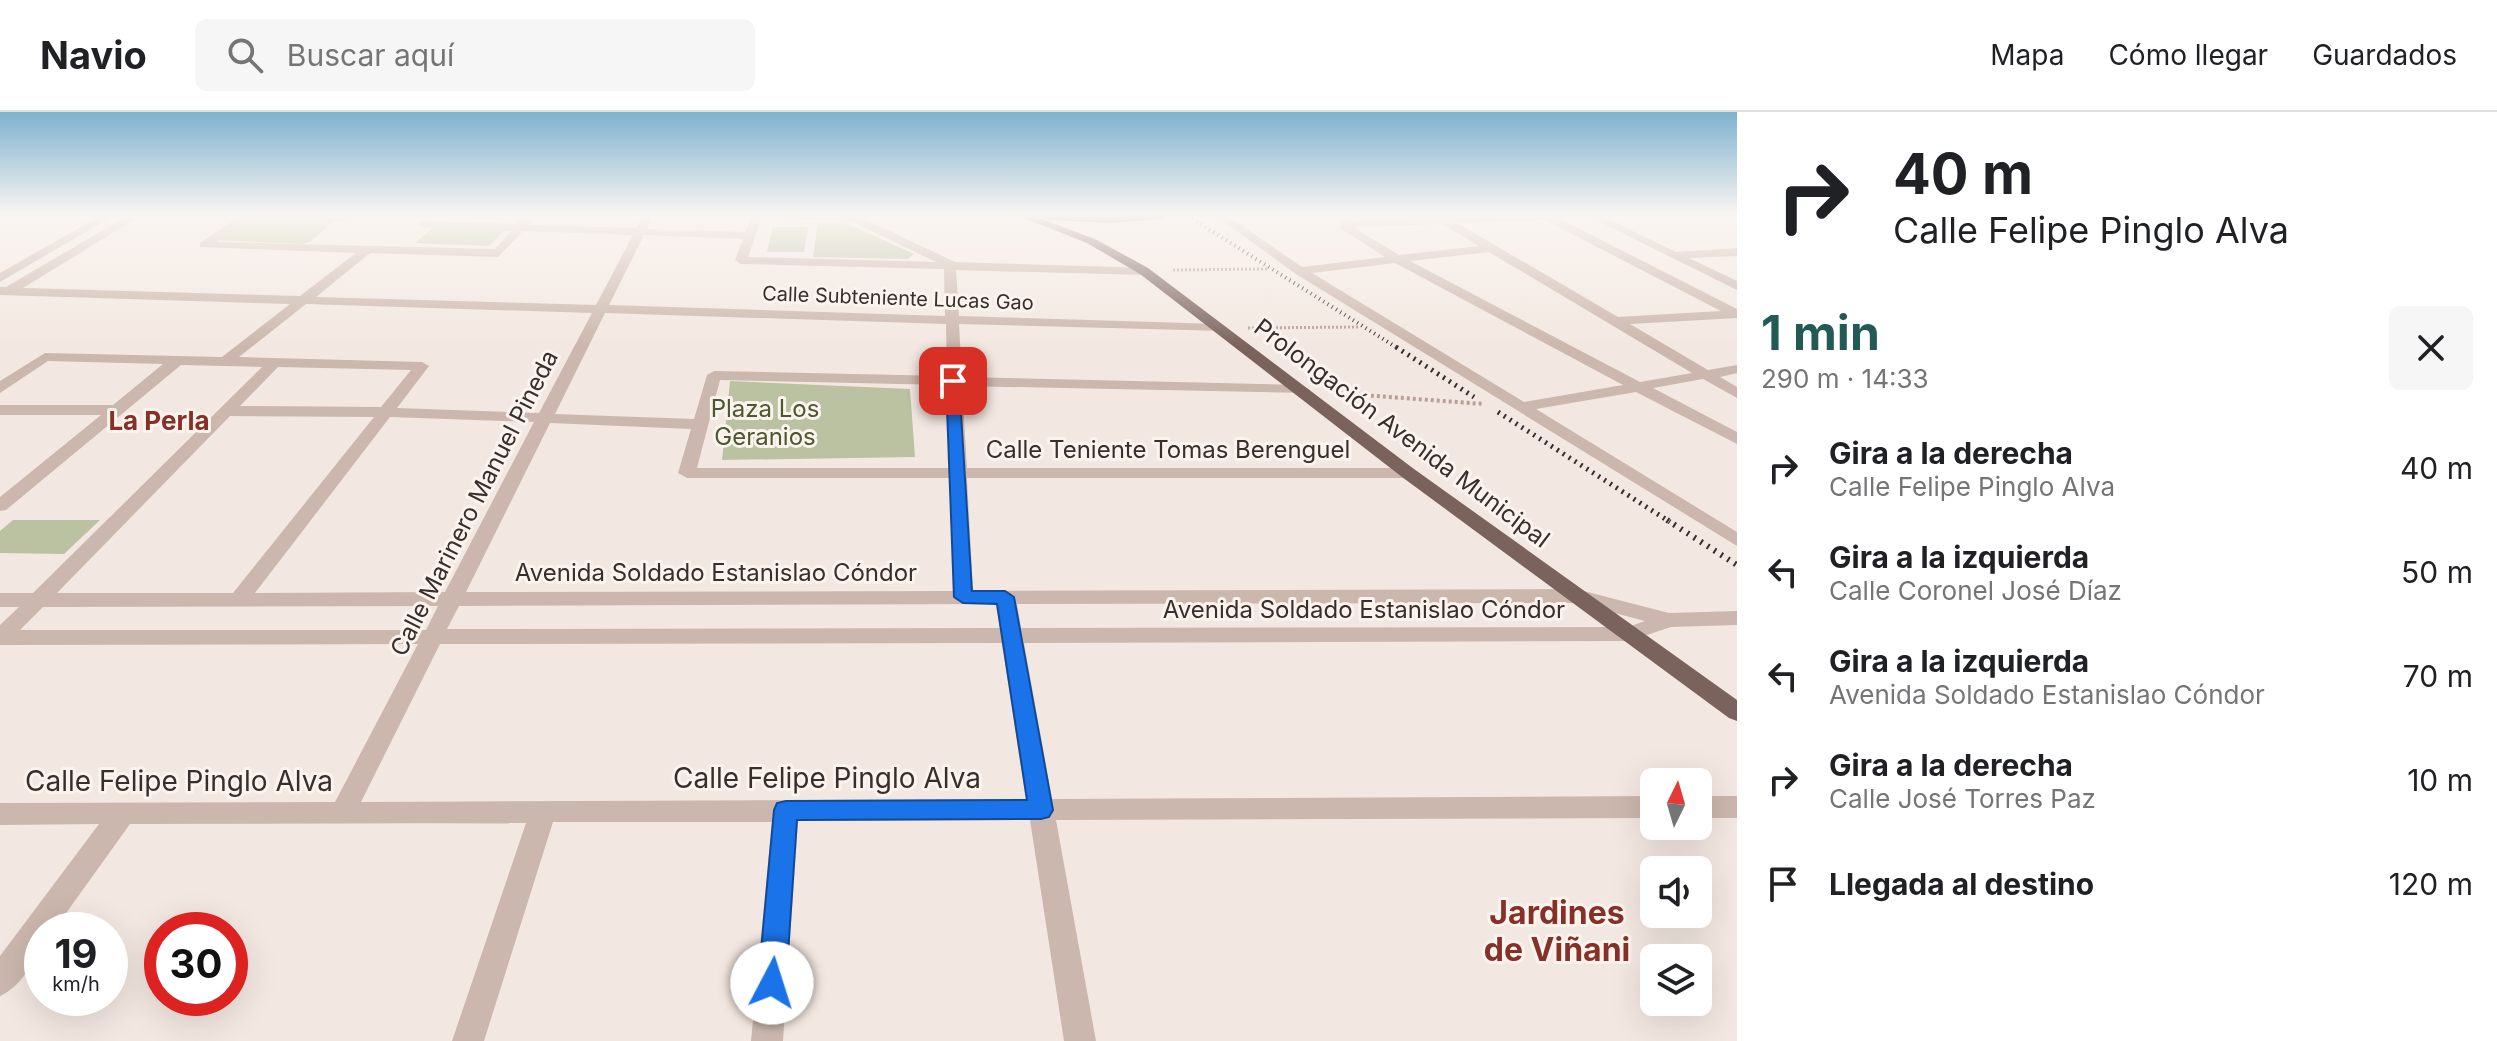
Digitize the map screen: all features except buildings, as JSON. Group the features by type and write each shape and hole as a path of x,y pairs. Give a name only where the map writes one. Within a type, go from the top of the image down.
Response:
{"main road":[{"name":"Prolongación Avenida Municipal","path":"1123,259 1144,271 1408,473 1737,712"}],"street":[{"path":"0,278 32,259"},
{"path":"3,293 61,259"},
{"path":"223,363 355,259"},
{"name":"Calle Marinero Manuel Pineda","path":"343,812 626,259"},
{"path":"741,259 1144,271"},
{"path":"940,259 950,264"},
{"path":"1283,259 1737,540"},
{"path":"1300,271 1393,259"},
{"path":"1397,259 1737,439"},
{"path":"1510,259 1737,393"},
{"path":"1631,259 1737,314"},
{"path":"1681,259 1737,286"},
{"path":"950,264 963,597"},
{"name":"Calle Subteniente Lucas Gao","path":"3,293 1219,328"},
{"path":"1617,321 1737,314"},
{"path":"0,388 45,357 422,366 239,599"},
{"path":"0,506 175,362"},
{"path":"0,638 42,600 273,364"},
{"path":"1522,407 1639,389 1737,369"},
{"path":"224,411 386,412 700,424 714,375 1302,390"},
{"path":"0,410 113,410"},
{"name":"Calle Teniente Tomas Berenguel","path":"700,424 687,473 1408,473"},
{"name":"Avenida Soldado Estanislao Cóndor","path":"0,600 1576,596 1669,620 1737,618"},
{"path":"1005,597 1080,1041"},
{"name":"Avenida Soldado Estanislao Cóndor","path":"0,638 1629,634 1669,620"},
{"name":"Calle Felipe Pinglo Alva","path":"0,814 1640,807"},
{"path":"1712,807 1737,807"},
{"path":"767,1041 786,810"},
{"path":"468,1041 543,812"},
{"path":"0,981 123,813"}],"path":[{"path":"1144,271 1300,271"},
{"path":"1219,328 1391,327"},
{"path":"1302,390 1522,407"}],"green space":[{"name":"Plaza Los Geranios","path":"730,381 910,389 915,457 722,460"},
{"path":"13,520 100,520 64,554 0,553 0,531"}],"railway":[{"path":"1257,259 1399,349"},
{"path":"1396,347 1474,397"},
{"path":"1498,412 1670,522"},
{"path":"1667,520 1737,565"}],"district":[{"name":"La Perla","path":"159,420"},
{"name":"Jardines de Viñani","path":"1557,930"}],"route":[{"path":"772,983 786,810 1041,810 1005,597 963,597 953,381"}]}
